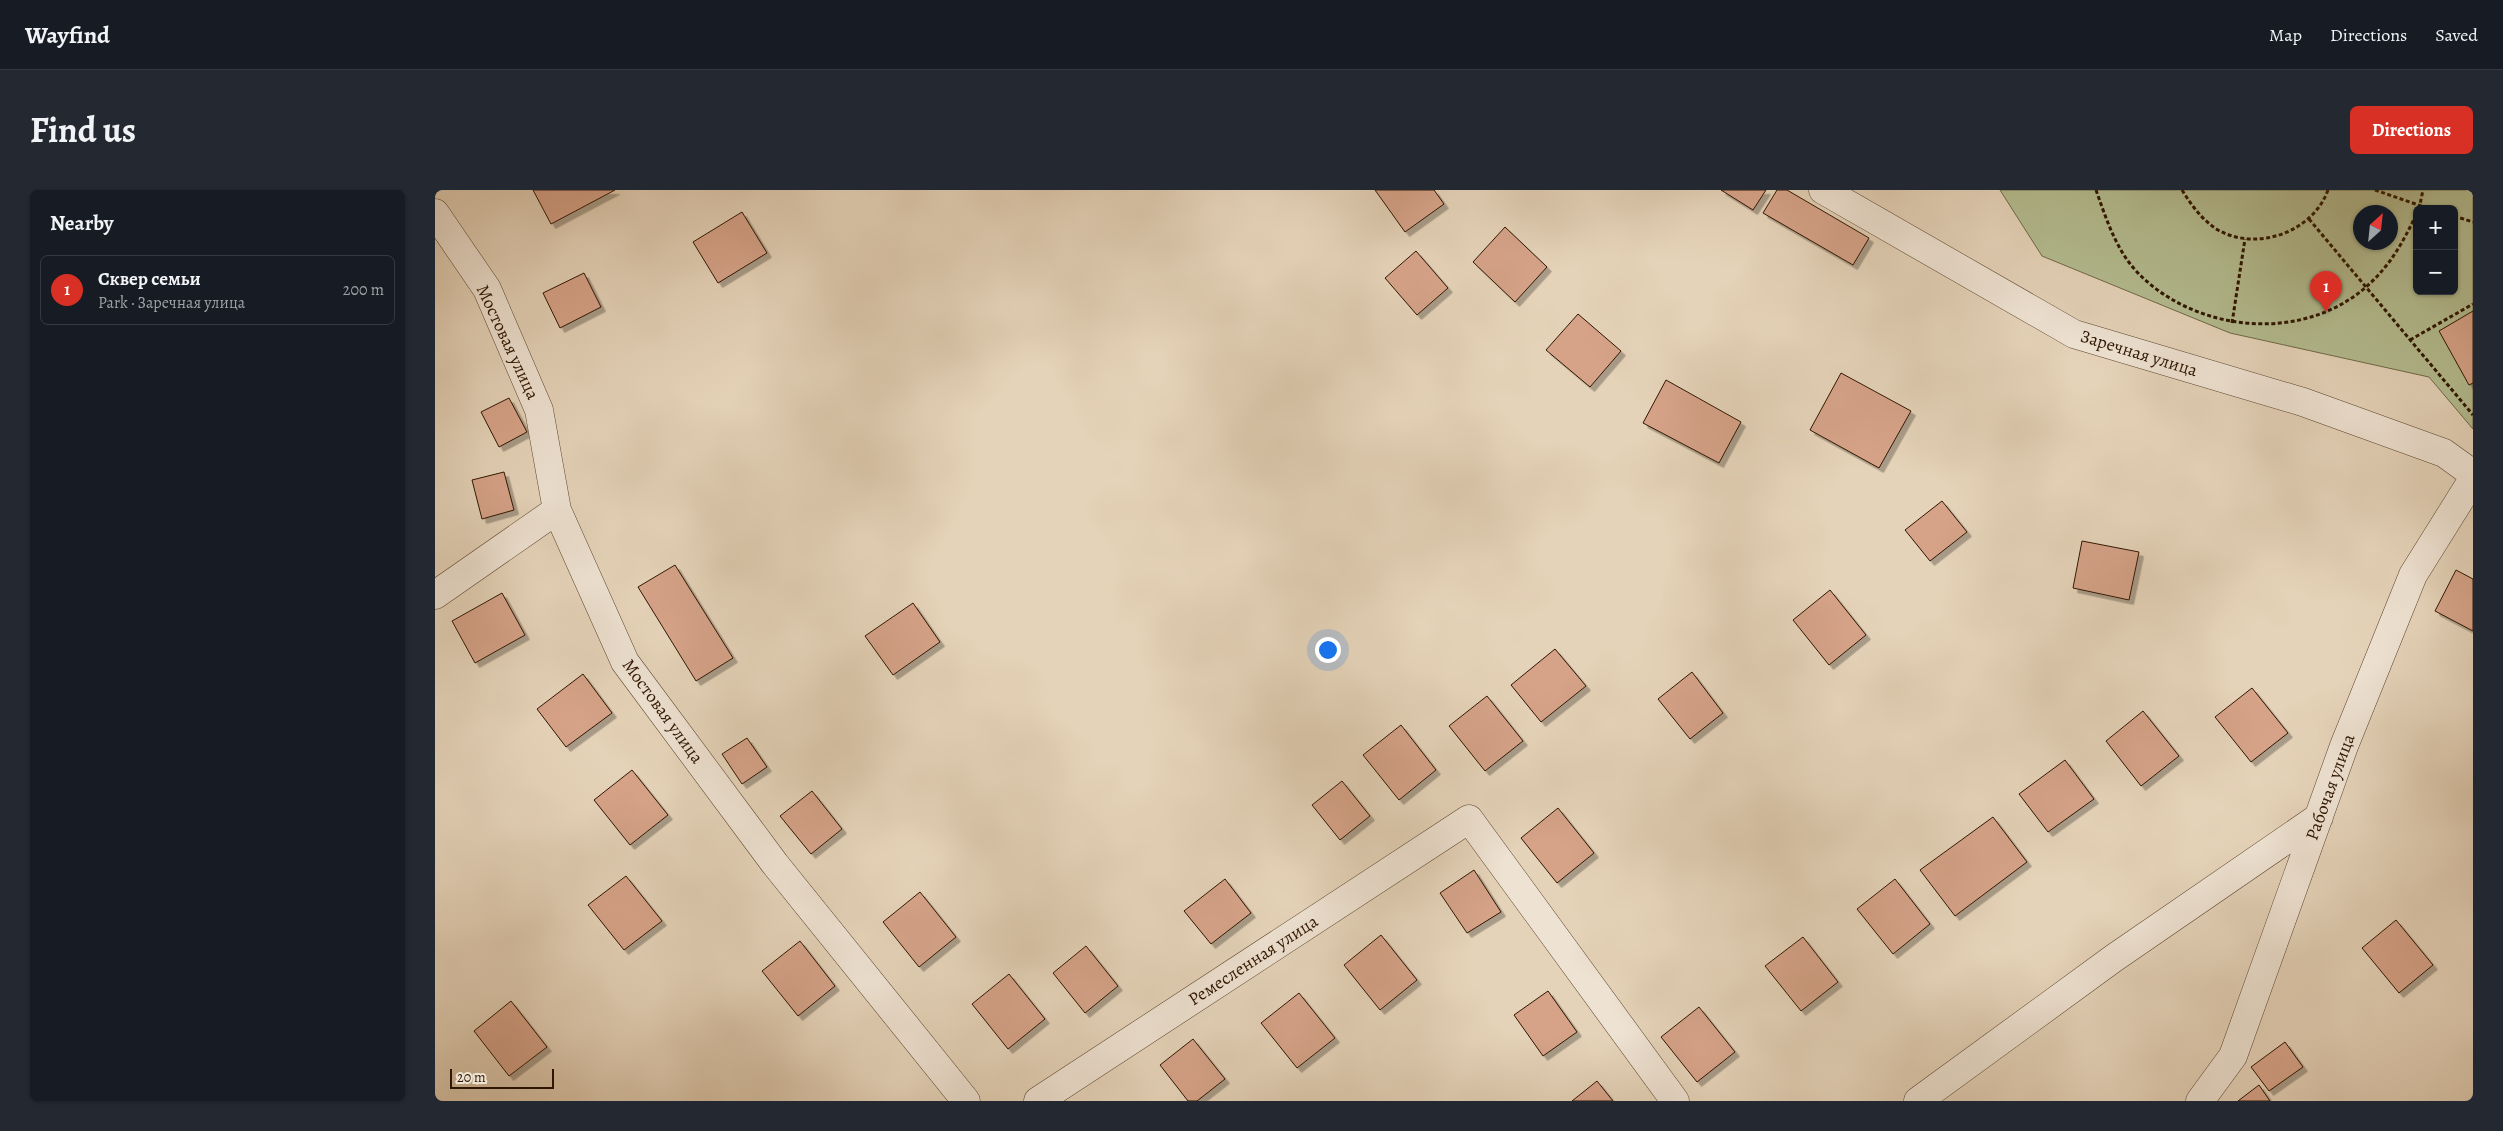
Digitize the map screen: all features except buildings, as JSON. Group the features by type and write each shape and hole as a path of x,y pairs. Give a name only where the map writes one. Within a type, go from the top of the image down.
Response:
{"street":[{"name":"Заречная улица","path":"1823,190 2074,334 2303,402 2444,452 2473,474"},
{"name":"Мостовая улица","path":"435,213 487,289 539,410 557,510 625,662 775,864 966,1101"},
{"name":"Рабочая улица","path":"2200,1101 2233,1056 2344,746 2413,575 2473,479"},
{"path":"435,595 557,510"},
{"path":"1918,1101 2114,958 2319,817"},
{"name":"Ремесленная улица","path":"1037,1101 1469,820 1675,1101"}],"path":[{"path":"2096,190 2111,234 2141,276 2183,307 2232,323 2279,324 2325,313 2366,288 2399,251 2413,221"},
{"path":"2182,190 2197,214 2219,230 2245,239 2268,238 2290,232 2309,219 2325,199 2328,190"},
{"path":"2375,190 2414,205"},
{"path":"2419,205 2423,190"},
{"path":"2458,217 2473,222"},
{"path":"2309,219 2473,414"},
{"path":"2232,323 2245,239"},
{"path":"2410,340 2473,304"}],"green space":[{"path":"2000,190 2473,190 2473,429 2429,377 2230,333 2042,256"}],"place":[{"name":"Сквер семьи","path":"2326,312"}]}
